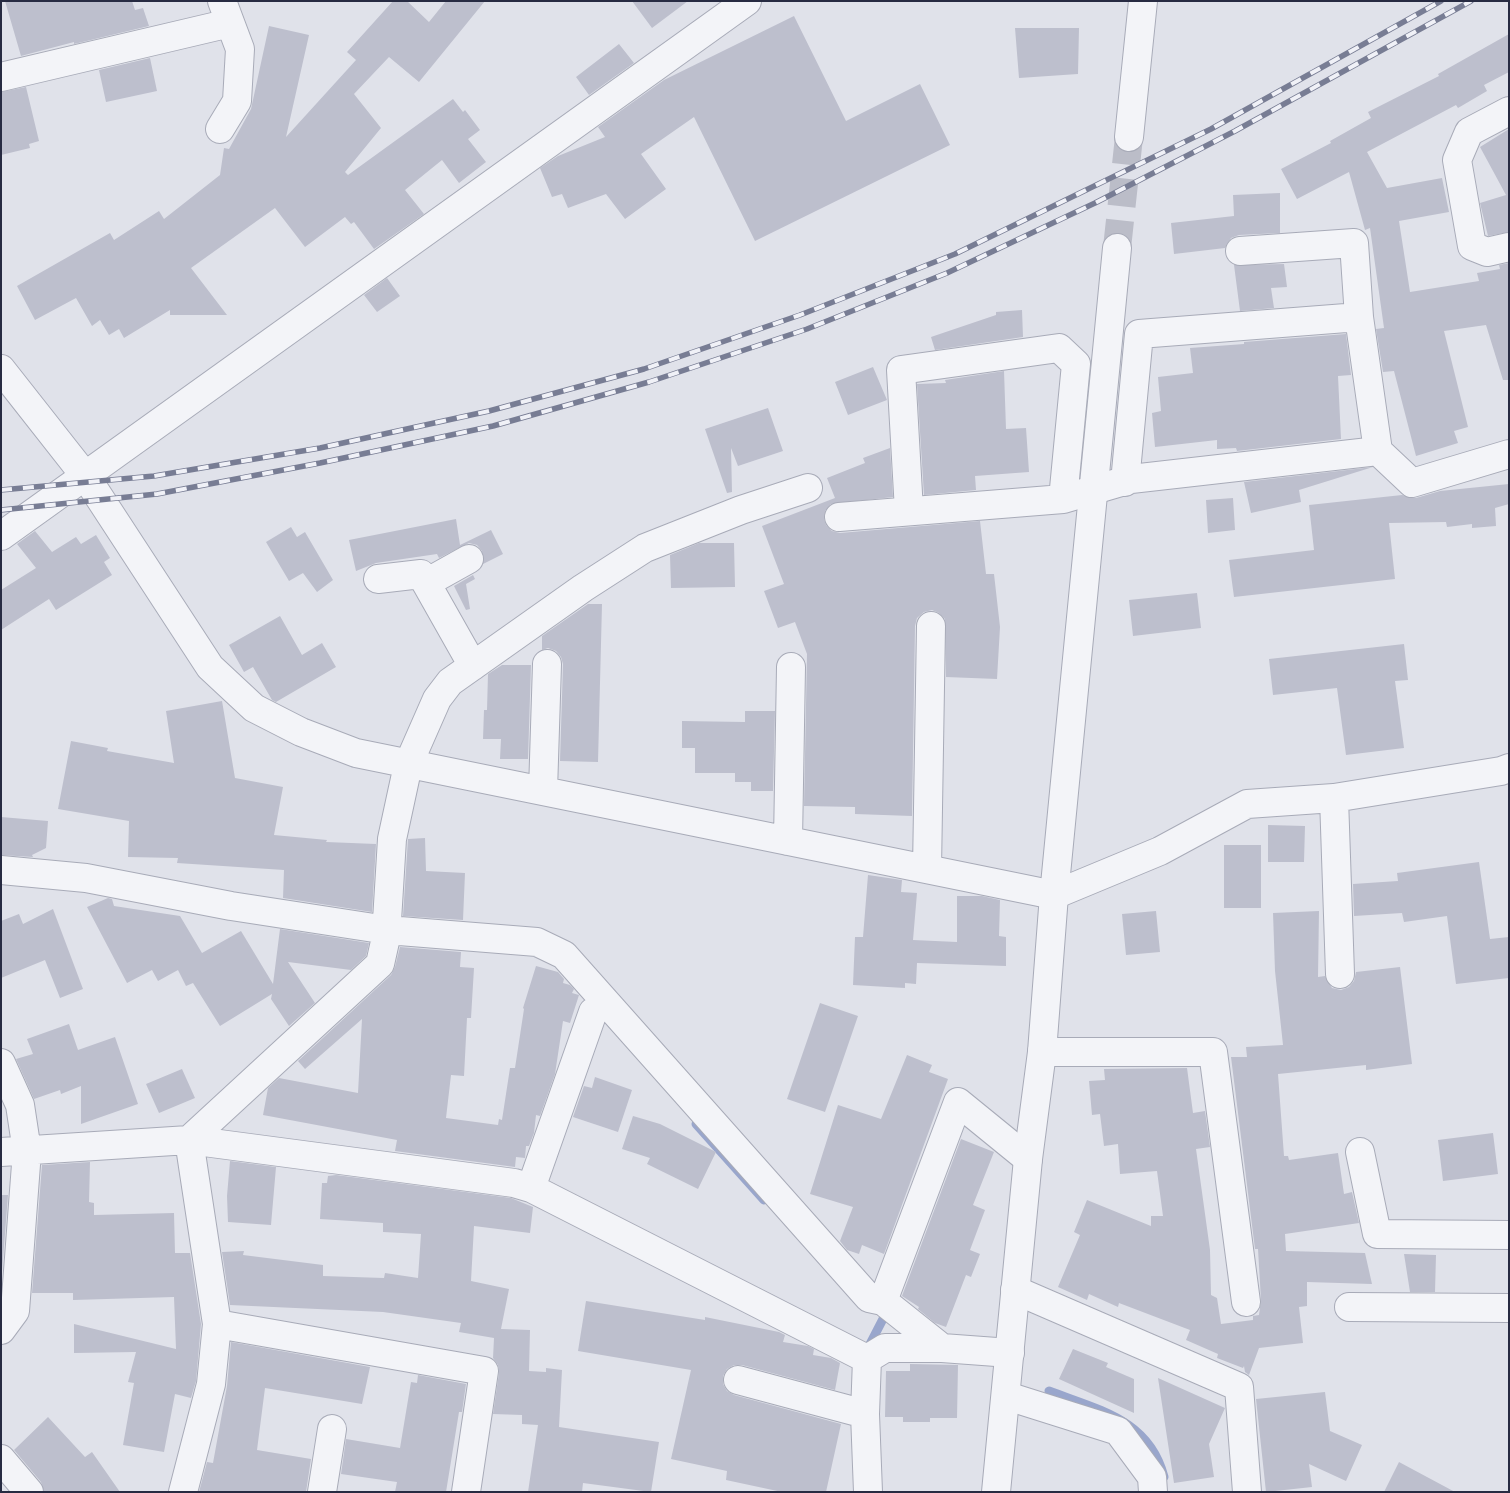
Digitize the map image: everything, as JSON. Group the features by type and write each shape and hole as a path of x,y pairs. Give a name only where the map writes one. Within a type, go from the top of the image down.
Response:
{"street":[{"path":"1,536 747,1"},
{"path":"1129,137 1143,1"},
{"path":"1,77 226,12 240,49 238,101 220,129"},
{"path":"1509,111 1469,132 1457,160 1472,246 1487,252 1509,247"},
{"path":"1240,250 1354,243 1359,317 1378,451 1412,483 1509,454"},
{"path":"996,1492 1028,1159 1042,1052 1054,895 1117,248"},
{"path":"1125,482 1139,334 1359,317"},
{"path":"909,511 901,370 1059,348 1076,364 1063,499"},
{"path":"1,369 86,476 210,667 254,708 301,732 356,753 1054,895 1160,851 1247,804 1334,798 1509,768"},
{"path":"839,517 1063,499 1125,482 1237,466 1378,451"},
{"path":"189,1140 380,964 386,937 392,839 408,765 437,699 450,682 583,588 645,548 741,510 808,488"},
{"path":"426,583 469,559"},
{"path":"378,578 421,574 473,666"},
{"path":"927,869 931,626"},
{"path":"543,791 547,664"},
{"path":"788,841 791,667"},
{"path":"1334,798 1340,974"},
{"path":"1,870 86,878 386,937 537,942 564,955 870,1298 883,1301 942,1348"},
{"path":"531,1188 593,1012"},
{"path":"1042,1052 1213,1052 1246,1302"},
{"path":"1,1063 20,1105 14,1152 10,1261 15,1311 1,1330"},
{"path":"883,1301 958,1102 1028,1159"},
{"path":"182,1492 211,1384 217,1324 189,1140"},
{"path":"14,1152 189,1140 514,1184 531,1188 867,1359"},
{"path":"1360,1152 1377,1234 1509,1236"},
{"path":"1015,1290 1239,1387 1248,1492"},
{"path":"1348,1306 1509,1308"},
{"path":"217,1324 484,1371 466,1492"},
{"path":"868,1492 857,1413 867,1359 886,1348 942,1348 1010,1352"},
{"path":"738,1380 857,1413"},
{"path":"1006,1396 1118,1431 1152,1477 1153,1492"},
{"path":"322,1492 332,1429"},
{"path":"1,1459 29,1492"}],"building":[{"path":"5,1 132,1 135,10 143,8 149,26 74,44 74,42 21,56"},
{"path":"393,1 407,1 429,22 446,1 485,1 419,82 389,57 354,94 381,128 345,172 348,175 453,99 463,112 465,110 480,130 468,139 486,162 459,183 442,160 405,190 424,214 374,249 354,222 351,224 345,217 305,247 275,208 191,268 227,315 170,315 170,310 124,338 119,329 109,335 100,320 92,326 76,298 35,320 17,286 110,233 114,240 159,211 164,219 220,175 224,148 229,149 251,109 269,26 309,35 286,137 356,60 347,52"},
{"path":"632,1 688,1 652,28"},
{"path":"794,16 846,121 920,84 950,145 755,241 694,117 641,154 666,189 625,219 606,194 568,208 562,194 552,197 540,168 558,156 605,137 598,127 664,80"},
{"path":"1015,28 1079,28 1078,74 1019,78"},
{"path":"1509,34 1509,72 1484,85 1487,91 1458,108 1456,105 1367,152 1387,188 1442,178 1449,212 1399,221 1410,292 1479,281 1477,273 1500,269 1499,265 1509,263 1509,380 1503,380 1486,325 1444,331 1468,427 1454,431 1458,443 1416,456 1394,371 1383,372 1376,329 1384,328 1370,228 1365,230 1349,172 1297,199 1281,169 1331,143 1330,141 1371,118 1368,112 1439,76 1438,74"},
{"path":"619,44 634,63 589,95 576,77"},
{"path":"150,58 157,91 106,102 99,70"},
{"path":"26,87 39,141 29,144 30,148 1,155 1,92"},
{"path":"1509,129 1509,232 1488,236 1480,203 1506,195 1480,147"},
{"path":"1280,193 1280,233 1239,235 1231,238 1225,248 1174,254 1171,223 1234,216 1233,195"},
{"path":"1284,264 1287,287 1271,288 1274,308 1240,311 1234,265"},
{"path":"387,278 400,296 377,312 364,295"},
{"path":"1022,310 1023,337 935,350 931,337 996,315 996,312"},
{"path":"1346,334 1351,375 1338,376 1341,439 1237,451 1236,448 1217,449 1217,440 1155,447 1152,413 1161,411 1158,377 1193,373 1190,348"},
{"path":"873,367 887,400 848,415 835,382"},
{"path":"1004,371 1006,429 1026,428 1029,472 975,476 976,490 924,495 917,384 946,383 945,380"},
{"path":"768,408 783,451 738,466 731,448 732,492 727,493 705,429"},
{"path":"890,448 893,497 831,504 825,511 824,519 826,525 832,531 840,533 980,521 986,574 994,574 1000,627 997,679 946,677 945,619 939,613 932,610 924,612 917,618 915,626 912,816 855,814 855,807 804,806 807,654 795,622 778,628 764,591 784,584 762,526 835,498 827,478 865,463 863,458"},
{"path":"1373,467 1299,490 1301,502 1251,513 1244,482"},
{"path":"1509,484 1509,504 1495,508 1496,526 1472,528 1472,524 1447,527 1446,522 1389,523 1395,579 1234,597 1229,560 1314,550 1309,505 1402,495 1416,498 1440,491"},
{"path":"1233,498 1235,530 1208,533 1206,500"},
{"path":"456,519 460,545 491,530 503,554 483,564 482,551 477,545 469,543 439,558 437,554 376,563 356,571 349,540"},
{"path":"291,527 297,537 305,532 333,580 317,592 303,573 289,581 266,542"},
{"path":"35,531 52,552 76,537 81,544 96,535 110,558 104,562 112,575 56,610 49,599 1,630 1,590 36,568 17,544"},
{"path":"699,543 734,543 735,587 671,588 670,555"},
{"path":"473,575 475,579 466,584 470,609 466,610 454,586"},
{"path":"1197,593 1201,628 1133,636 1129,600"},
{"path":"588,604 602,604 598,762 560,761 563,664 561,657 556,651 548,648 542,650 542,636"},
{"path":"280,616 302,655 322,643 336,667 276,702 272,700 253,667 244,672 229,645"},
{"path":"1404,644 1408,680 1395,681 1404,748 1346,755 1337,688 1273,695 1269,659"},
{"path":"502,665 531,665 528,759 500,759 501,739 483,739 484,710 487,710 488,674"},
{"path":"222,701 235,778 283,787 274,835 327,840 326,842 376,844 372,912 283,898 284,870 177,863 178,858 128,857 129,821 58,809 71,741 108,748 107,751 174,763 166,711"},
{"path":"745,711 775,711 773,791 751,791 751,782 735,782 735,773 695,773 695,748 682,748 682,721 745,722"},
{"path":"1,817 48,821 46,848 32,855 33,857 1,855"},
{"path":"1268,825 1305,826 1304,862 1268,862"},
{"path":"425,838 426,871 465,873 463,920 403,916 408,839"},
{"path":"1224,845 1261,845 1261,908 1224,908"},
{"path":"1479,862 1490,939 1509,937 1509,978 1456,984 1447,916 1404,922 1402,913 1354,916 1353,884 1398,881 1397,873"},
{"path":"868,875 902,880 901,892 917,893 913,940 957,942 957,896 982,896 1000,900 999,936 1006,937 1006,966 917,963 916,984 905,983 905,988 853,985 855,937 863,937"},
{"path":"108,898 112,899 114,906 180,916 202,953 241,931 273,984 280,929 369,943 366,956 351,970 288,962 315,1003 289,1026 271,999 272,994 220,1026 193,983 186,986 178,970 158,981 152,970 127,983 87,907"},
{"path":"53,909 83,989 60,998 45,960 1,978 1,921 19,914 23,924"},
{"path":"1156,911 1160,952 1126,955 1122,914"},
{"path":"1319,911 1318,977 1325,976 1332,988 1341,990 1349,987 1354,981 1356,972 1400,967 1412,1064 1366,1070 1366,1065 1278,1074 1284,1156 1288,1156 1289,1160 1338,1153 1344,1194 1352,1192 1359,1223 1285,1234 1286,1251 1365,1253 1372,1284 1307,1282 1307,1306 1299,1307 1303,1343 1259,1348 1249,1375 1245,1372 1244,1366 1243,1368 1217,1358 1218,1354 1186,1340 1190,1330 1119,1303 1118,1307 1089,1294 1087,1300 1058,1287 1080,1235 1074,1232 1087,1200 1151,1226 1151,1216 1163,1216 1157,1171 1120,1174 1118,1144 1104,1146 1100,1114 1092,1115 1089,1081 1105,1080 1104,1069 1187,1068 1193,1113 1205,1111 1210,1147 1196,1149 1210,1250 1211,1295 1217,1298 1221,1324 1253,1320 1253,1316 1259,1315 1261,1300 1258,1249 1255,1249 1231,1057 1247,1057 1246,1047 1283,1045 1275,971 1273,913"},
{"path":"400,947 461,952 460,967 474,968 471,1018 467,1018 464,1076 451,1075 446,1118 498,1125 499,1119 502,1120 510,1068 515,1068 523,1008 536,966 558,972 564,979 563,983 570,985 574,989 572,993 579,995 570,1023 563,1021 555,1074 540,1116 536,1115 534,1133 529,1146 526,1146 525,1158 516,1157 515,1167 395,1151 397,1140 263,1115 268,1088 279,1078 358,1093 362,1019 305,1069 298,1061 391,975"},
{"path":"820,1003 858,1016 825,1112 787,1099"},
{"path":"69,1024 78,1050 115,1037 138,1104 81,1124 81,1086 61,1094 60,1090 34,1099 16,1059 33,1054 27,1039"},
{"path":"907,1055 932,1065 929,1072 948,1079 884,1254 862,1245 859,1254 847,1250 840,1241 853,1207 810,1194 838,1105 881,1119"},
{"path":"182,1069 195,1098 159,1113 146,1084"},
{"path":"595,1077 632,1090 618,1132 573,1117 584,1086 592,1088"},
{"path":"633,1116 660,1124 716,1152 698,1189 647,1164 650,1158 622,1149"},
{"path":"1493,1133 1498,1174 1443,1181 1438,1140"},
{"path":"961,1139 994,1152 973,1205 985,1210 970,1250 980,1254 971,1277 966,1275 946,1327 935,1323 918,1309 919,1307 902,1296"},
{"path":"230,1161 276,1167 271,1225 228,1222 227,1196"},
{"path":"90,1162 89,1202 94,1203 94,1215 174,1213 175,1253 190,1253 201,1324 196,1381 191,1398 175,1394 164,1452 123,1445 134,1383 128,1382 136,1352 74,1353 74,1324 176,1349 174,1297 73,1300 73,1293 32,1293 42,1165"},
{"path":"336,1175 511,1198 533,1207 530,1233 474,1226 471,1281 509,1289 501,1329 530,1330 529,1371 546,1372 546,1368 562,1370 559,1427 659,1442 651,1492 583,1483 582,1492 528,1492 538,1425 522,1424 522,1415 493,1414 499,1373 498,1365 493,1358 494,1338 459,1332 461,1323 383,1312 230,1305 222,1252 244,1251 243,1255 323,1265 323,1276 384,1278 385,1273 418,1278 421,1234 383,1232 383,1223 320,1219 322,1183 327,1183 328,1176"},
{"path":"1,1195 8,1195 1,1285"},
{"path":"1404,1254 1436,1255 1435,1292 1410,1292"},
{"path":"586,1301 705,1320 705,1317 779,1332 785,1335 783,1342 808,1346 814,1349 813,1355 831,1358 840,1363 835,1390 742,1365 734,1365 727,1369 723,1376 723,1384 727,1391 734,1395 841,1424 826,1492 782,1492 726,1480 727,1471 671,1459 691,1370 578,1351"},
{"path":"231,1342 370,1367 362,1404 265,1388 257,1450 311,1459 306,1492 199,1492 207,1462 213,1463 227,1386"},
{"path":"1073,1349 1108,1363 1106,1367 1134,1379 1134,1413 1059,1379"},
{"path":"910,1364 958,1365 957,1418 930,1418 930,1422 903,1422 903,1417 885,1417 886,1371 910,1371"},
{"path":"418,1375 466,1384 462,1412 459,1412 446,1492 395,1492 397,1482 341,1474 346,1439 400,1448 411,1382 417,1383"},
{"path":"1158,1378 1225,1408 1209,1444 1214,1477 1174,1483"},
{"path":"1325,1392 1330,1431 1362,1445 1346,1481 1309,1464 1312,1487 1266,1492 1256,1399"},
{"path":"48,1417 85,1457 92,1452 120,1492 44,1492 41,1482 14,1450"},
{"path":"1399,1462 1455,1492 1384,1492"}],"waterway":[{"path":"696,1124 764,1200"},
{"path":"869,1346 884,1317"},
{"path":"1049,1391 1103,1411 1134,1429 1147,1442 1157,1457 1164,1477"}],"tunnel":[{"path":"1117,248 1129,137"}],"railway":[{"path":"1,490 154,476 320,448 489,411 644,369 800,315 955,254 1211,129 1441,1"},
{"path":"1,510 157,494 320,463 493,426 649,382 807,329 947,273 1095,203 1235,131 1471,1"}]}
